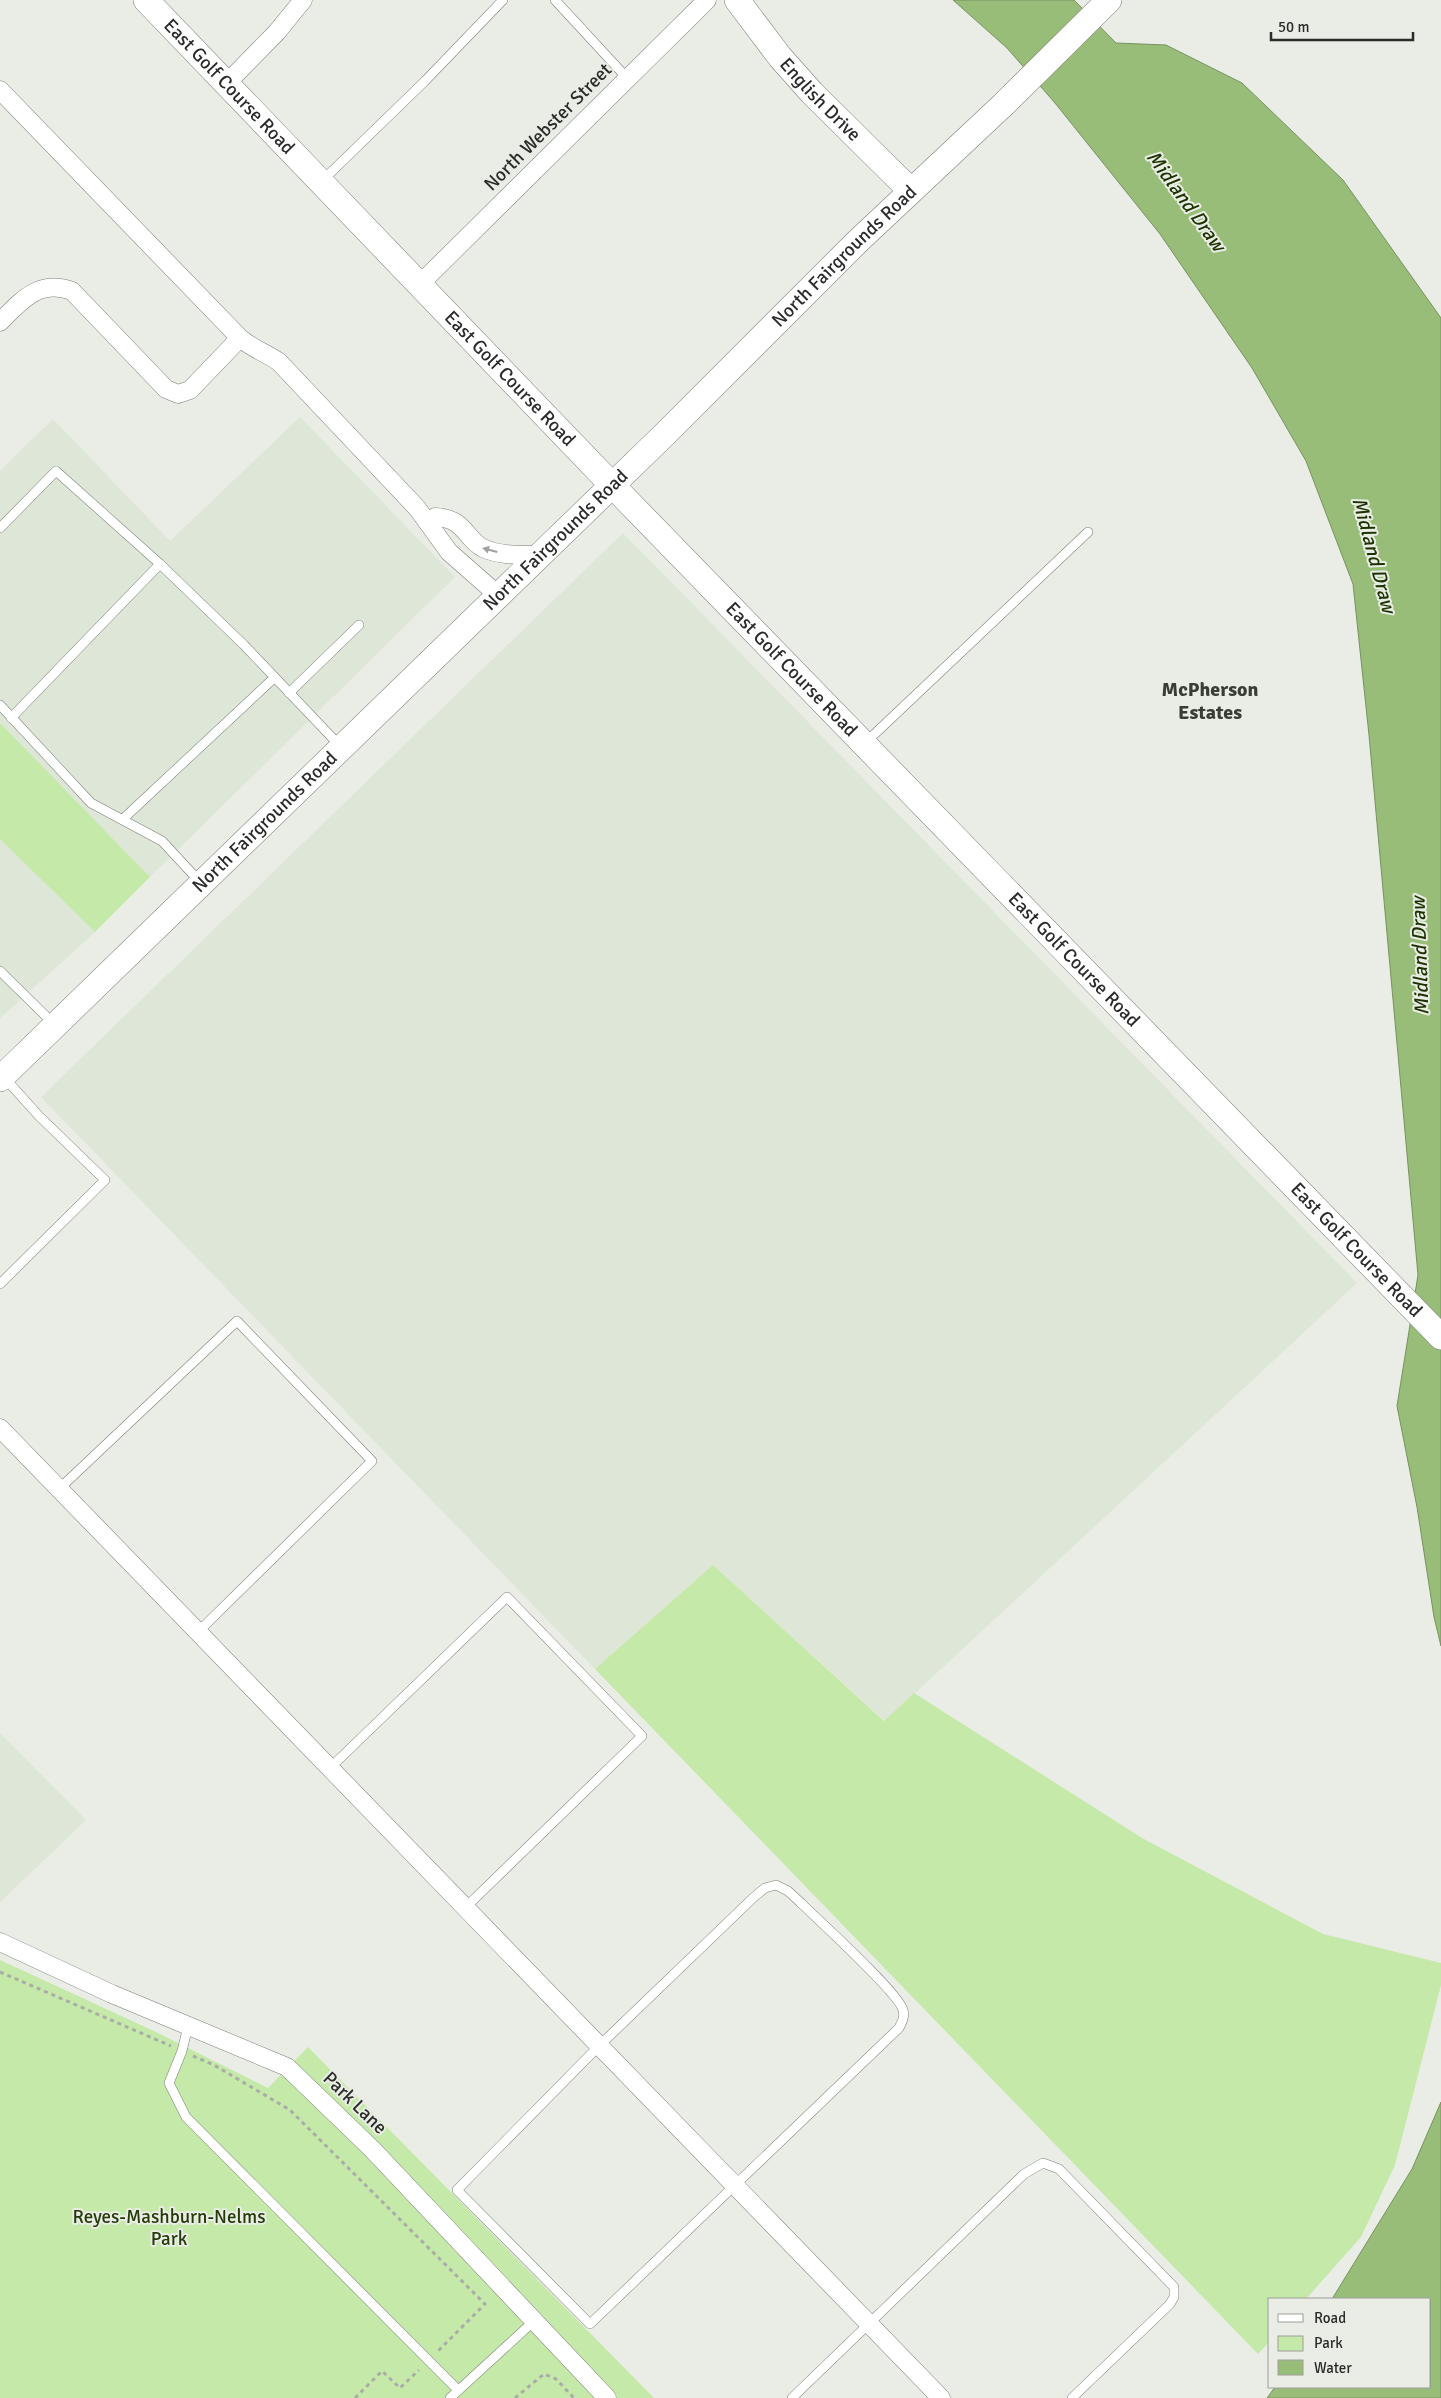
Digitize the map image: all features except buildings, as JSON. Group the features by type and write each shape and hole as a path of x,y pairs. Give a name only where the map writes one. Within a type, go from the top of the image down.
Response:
{"street":[{"name":"East Golf Course Road","path":"146,0 611,484 1441,1337"},
{"path":"226,84 277,32 303,0"},
{"name":"North Webster Street","path":"419,285 707,0"},
{"name":"English Drive","path":"737,0 780,57 812,93 911,191"},
{"name":"North Fairgrounds Road","path":"1,1078 1101,8"},
{"path":"0,90 240,338 252,348 267,353 279,362 417,508 449,552 498,595"},
{"path":"0,322 26,296 44,288 59,286 72,292 166,389 178,394 190,390 240,338"},
{"path":"428,523 435,517 444,517 461,526 482,548 506,554 538,555"},
{"path":"0,1428 941,2398"},
{"name":"Park Lane","path":"0,1942 112,1994 287,2067 372,2149 608,2398"}],"lane":[{"path":"321,182 425,82 503,0"},
{"path":"555,0 627,78"},
{"path":"0,528 56,471 160,564 341,747"},
{"path":"864,744 1088,532"},
{"path":"11,718 160,564"},
{"path":"289,693 359,625"},
{"path":"123,819 274,678"},
{"path":"0,705 91,803 162,841 201,883"},
{"path":"0,971 55,1025"},
{"path":"0,1284 105,1180 1,1078"},
{"path":"59,1489 237,1321 372,1461 198,1632"},
{"path":"330,1768 507,1597 642,1736 465,1908"},
{"path":"776,1885 788,1891 801,1903 889,1990 904,2010 904,2020 899,2028 735,2186 590,2324 457,2190 599,2046 754,1897 765,1888 776,1885"},
{"path":"188,2026 182,2051 169,2083 186,2117 458,2390"},
{"path":"792,2398 1024,2174 1043,2163 1052,2165 1075,2184 1174,2287 1174,2297 1170,2304 1072,2398"},
{"path":"450,2398 534,2321"}],"path":[{"path":"0,1972 214,2065 290,2110 485,2304 400,2388 382,2371 355,2398"},
{"path":"515,2398 544,2374 556,2379 574,2398"}],"shaded area":[{"path":"300,417 455,577 150,877 0,723 0,471 53,419 170,541"},
{"path":"623,533 1357,1283 885,1721 713,1565 595,1669 41,1097"},
{"path":"0,839 95,932 0,1018"},
{"path":"0,1733 86,1820 0,1902"}],"green space":[{"path":"0,723 150,877 95,932 0,839"},
{"path":"713,1565 884,1721 914,1693 1142,1838 1323,1934 1441,1963 1441,1985 1395,2165 1361,2237 1307,2298 1268,2298 1268,2343 1258,2354 595,1669"},
{"name":"Reyes-Mashburn-Nelms Park","path":"0,1960 156,2032 268,2088 308,2047 654,2398 0,2398"}],"water":[{"name":"Midland Draw","path":"953,0 1074,0 1116,43 1166,45 1242,83 1343,180 1441,318 1441,1646 1434,1617 1417,1507 1397,1406 1418,1275 1369,735 1353,584 1306,461 1252,368 1160,234 1055,103 1007,48"},
{"path":"1441,2102 1441,2398 1267,2398 1274,2388 1431,2388 1431,2298 1333,2298 1412,2169"}],"district":[{"name":"McPherson Estates","path":"1210,700"}]}
